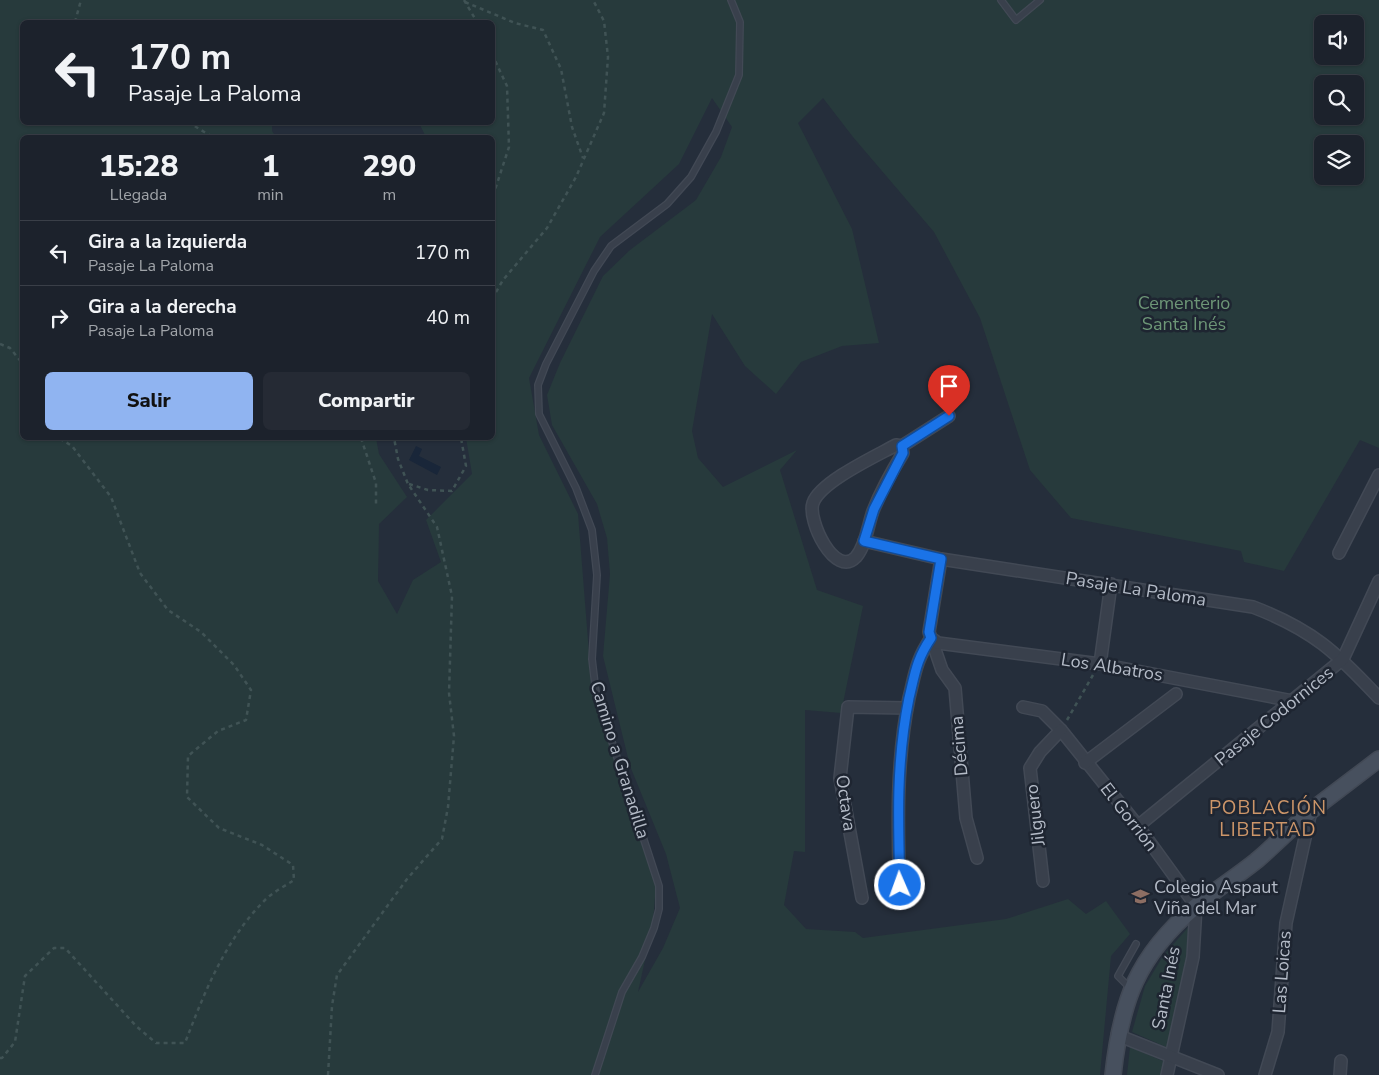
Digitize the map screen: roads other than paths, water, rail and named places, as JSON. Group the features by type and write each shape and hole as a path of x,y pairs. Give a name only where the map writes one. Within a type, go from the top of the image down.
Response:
{"main road":[{"name":"Santa Inés","path":"1113,1075 1117,1036 1131,988 1145,963 1162,940 1196,906 1256,860 1311,811 1379,759"}],"street":[{"path":"902,446 903,453 874,509 864,541 856,556 850,561 843,562 833,556 823,543 812,514 813,503 832,482 896,445 902,446 949,416"},
{"path":"1339,553 1379,475"},
{"name":"Pasaje La Paloma","path":"864,541 941,559 1253,607 1300,628 1343,659 1379,698"},
{"path":"900,904 897,790 901,736 919,656 931,638 929,632 941,559"},
{"name":"Pasaje Codornices","path":"1138,826 1293,702 1343,659 1379,582"},
{"path":"1100,664 1111,584"},
{"name":"Los Albatros","path":"931,638 938,643 1100,664 1293,702"},
{"name":"Décima","path":"931,638 942,670 955,688 966,818 977,858"},
{"path":"1086,763 1176,694"},
{"name":"Octava","path":"862,898 840,778 848,707 907,708"},
{"name":"El Gorrión","path":"1023,707 1042,711 1061,730 1138,826 1196,906"},
{"name":"Jilguero","path":"1043,881 1030,768 1040,752 1061,730"},
{"name":"Las Loicas","path":"1265,1075 1278,1032 1286,923 1311,811"},
{"name":"Santa Inés","path":"1167,1075 1193,957 1196,906"},
{"path":"1117,1036 1218,1075"},
{"path":"1340,1075 1341,1061"}],"lane":[{"name":"Camino a Granadilla","path":"595,1075 622,992 642,957 654,928 659,910 659,886 596,693 592,659 597,575 592,530 576,488 539,414 538,385 546,364 594,271 611,246 673,197 691,177 716,132 739,75 740,22 731,0"},
{"path":"1001,0 1016,20 1040,0"},
{"path":"1131,988 1118,976 1136,944"}],"water":[{"path":"416,446 422,449 419,456 441,467 437,475 409,460"}],"place":[{"name":"Colegio Aspaut Viña del Mar","path":"1140,897"}],"district":[{"name":"POBLACIÓN LIBERTAD","path":"1268,819"}],"park label":[{"name":"Cementerio Santa Inés","path":"1184,313"}]}
